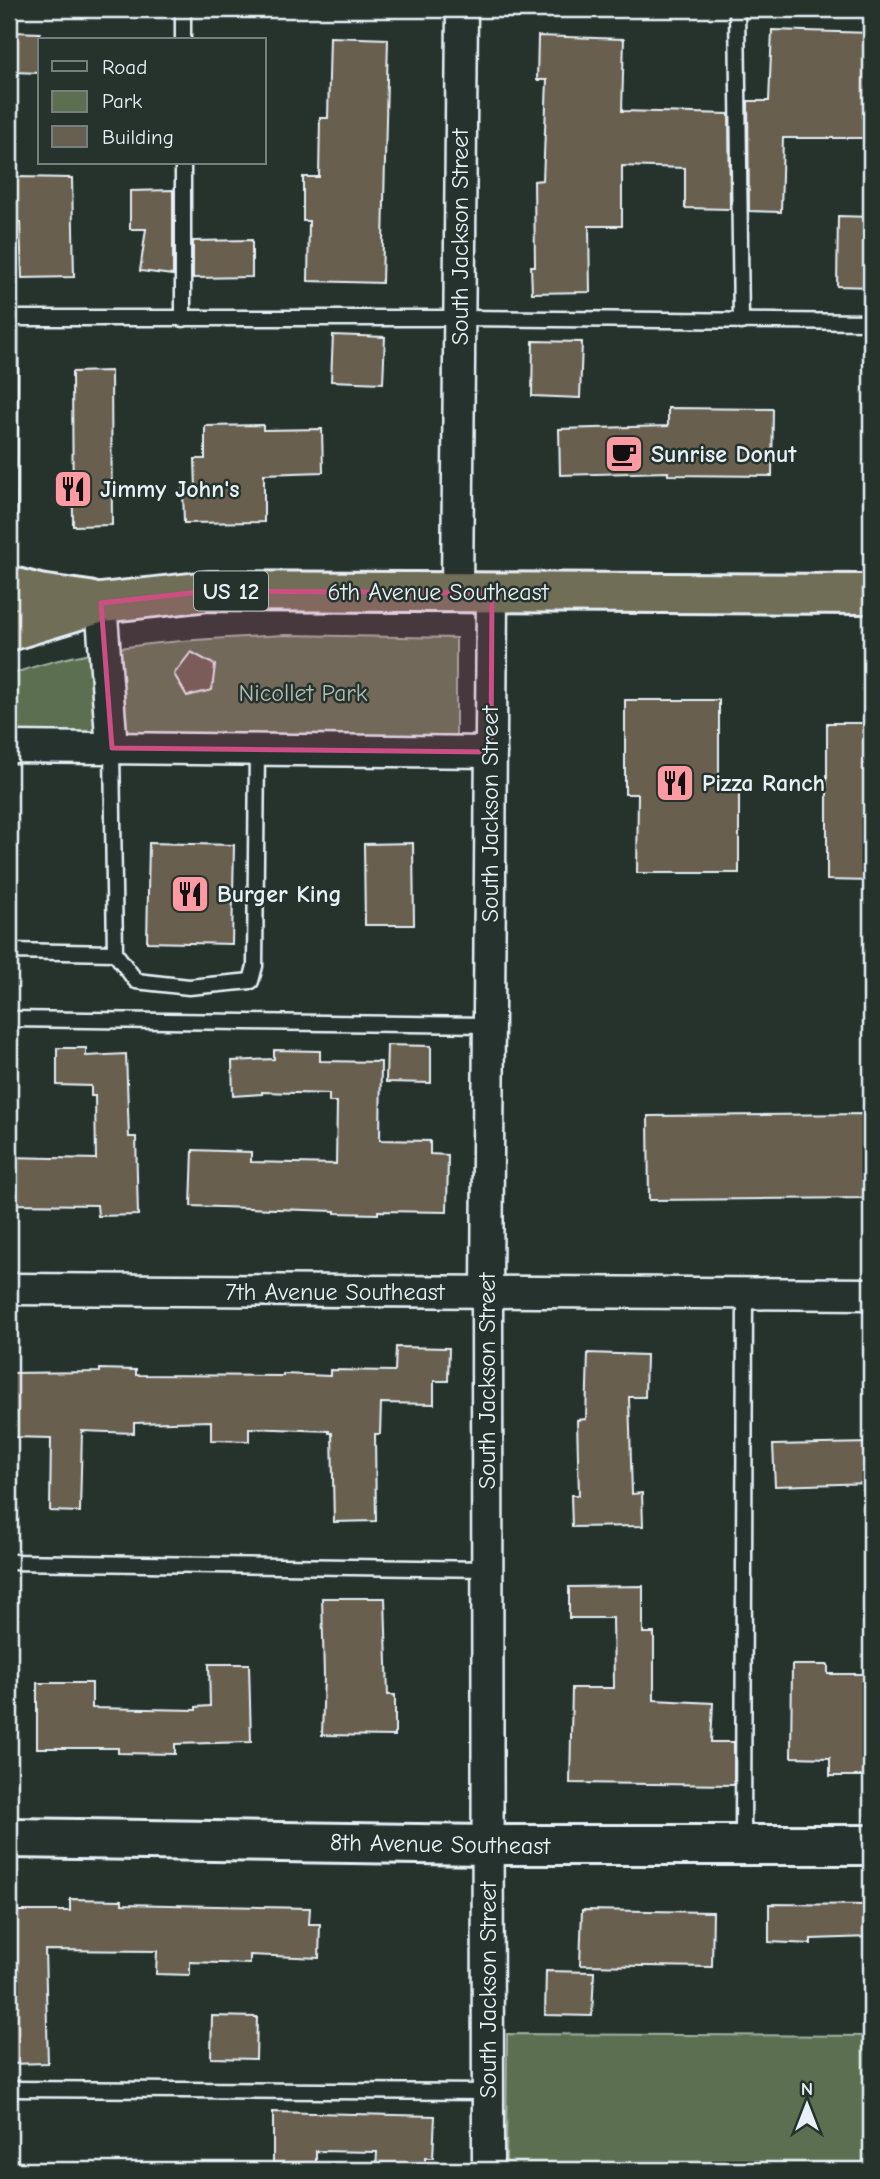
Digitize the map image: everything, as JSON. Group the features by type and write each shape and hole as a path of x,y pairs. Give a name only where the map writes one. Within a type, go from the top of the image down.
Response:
{"highway":[{"path":"9,586 39,594 103,603"},
{"name":"6th Avenue Southeast","path":"9,631 103,603 209,591 871,594"}],"street":[{"name":"South Jackson Street","path":"462,9 460,318 475,592 491,752 486,1293 488,2170"},
{"path":"103,603 111,748"},
{"path":"9,747 491,752"},
{"name":"7th Avenue Southeast","path":"9,1289 871,1294"},
{"name":"8th Avenue Southeast","path":"9,1838 487,1845 871,1845"}],"lane":[{"path":"183,9 183,38"},
{"path":"737,9 741,322"},
{"path":"183,164 183,319"},
{"path":"9,512 9,318 871,322"},
{"path":"111,748 115,953 136,981 189,987 251,981 255,966 257,750"},
{"path":"9,951 115,953"},
{"path":"9,1019 488,1025"},
{"path":"743,1844 745,1294"},
{"path":"9,1562 488,1569"},
{"path":"9,2089 489,2092"}],"highlighted area":[{"path":"209,591 492,593 491,752 112,748 101,603"}],"green space":[{"name":"Nicollet Park","path":"286,635 456,638 456,752 9,747 9,675 43,664 111,649 216,638"},
{"path":"507,2034 871,2036 871,2170 506,2170"}],"building":[{"path":"772,30 871,33 871,138 783,138 781,212 749,211 748,101 769,101"},
{"path":"14,32 40,33 38,73 13,72"},
{"path":"538,36 624,39 622,111 729,114 730,209 685,208 685,168 622,166 622,226 589,226 590,292 532,293 531,266 535,266 534,181 543,180 547,80 537,80"},
{"path":"330,37 388,39 382,283 308,281 309,221 303,221 303,177 319,177 320,118 328,118"},
{"path":"16,177 72,178 74,277 22,278 20,222 15,222"},
{"path":"173,190 173,275 140,271 146,229 130,229 130,191"},
{"path":"838,216 871,217 871,287 837,286"},
{"path":"252,240 252,277 193,278 193,241"},
{"path":"333,335 385,337 383,383 331,381"},
{"path":"533,341 582,342 580,398 532,396"},
{"path":"111,371 112,525 73,526 72,372"},
{"path":"668,408 773,409 772,476 668,475 668,472 560,475 559,429 668,426"},
{"path":"263,425 263,430 322,429 323,472 264,474 264,522 184,523 183,489 196,489 195,459 205,459 205,426"},
{"path":"191,652 215,665 212,690 187,696 174,674"},
{"path":"625,700 719,700 719,781 739,781 739,873 637,873 638,794 625,794"},
{"path":"827,723 871,723 871,881 827,880"},
{"name":"Burger King","path":"149,843 234,845 232,944 147,942"},
{"path":"413,843 414,925 365,925 364,844"},
{"path":"387,1045 431,1046 431,1083 386,1082"},
{"path":"57,1048 86,1048 86,1056 126,1054 129,1137 136,1137 138,1215 98,1216 97,1205 9,1204 9,1157 96,1159 95,1096 91,1096 91,1086 57,1085"},
{"path":"274,1050 320,1051 320,1061 381,1062 380,1140 430,1141 430,1154 448,1155 447,1212 335,1213 191,1206 193,1150 251,1152 251,1162 336,1164 337,1102 329,1102 329,1094 262,1092 233,1096 232,1061 274,1059"},
{"path":"871,1114 871,1198 649,1200 648,1116"},
{"path":"396,1347 449,1348 448,1381 434,1381 434,1404 381,1403 380,1434 375,1434 376,1521 334,1522 332,1433 329,1431 249,1428 249,1441 211,1440 211,1421 134,1423 134,1433 82,1431 80,1512 50,1511 51,1438 9,1437 9,1373 100,1372 100,1369 136,1370 136,1375 330,1376 330,1370 395,1371"},
{"path":"588,1353 646,1355 645,1397 629,1397 632,1494 642,1493 643,1526 572,1527 571,1495 579,1495 577,1420 586,1419"},
{"path":"871,1443 871,1483 775,1486 773,1445"},
{"path":"643,1586 643,1633 654,1633 654,1700 713,1703 711,1742 734,1742 734,1785 570,1783 572,1688 614,1688 613,1618 569,1618 569,1587"},
{"path":"322,1598 385,1598 388,1695 395,1695 395,1736 322,1735"},
{"path":"209,1664 249,1664 251,1742 175,1744 175,1754 118,1753 118,1748 37,1748 37,1683 92,1683 92,1708 196,1710 196,1707 210,1706"},
{"path":"792,1665 828,1665 828,1674 871,1674 871,1776 830,1776 830,1758 791,1757"},
{"path":"70,1899 122,1900 122,1904 310,1908 309,1924 320,1924 319,1958 250,1955 250,1964 190,1962 190,1975 156,1974 157,1951 45,1950 48,2063 9,2064 9,1911 70,1911"},
{"path":"769,1904 871,1905 871,1937 811,1939 811,1944 769,1942"},
{"path":"582,1910 713,1912 712,1967 580,1965"},
{"path":"546,1971 594,1972 592,2016 545,2015"},
{"path":"212,2016 257,2017 256,2059 211,2058"},
{"path":"273,2112 435,2116 433,2158 425,2158 425,2170 376,2170 377,2152 316,2151 316,2162 273,2163"}],"place":[{"name":"Sunrise Donut","path":"624,454"},
{"name":"Jimmy John's","path":"73,489"},
{"name":"Pizza Ranch","path":"675,783"},
{"name":"Burger King","path":"190,894"}]}
